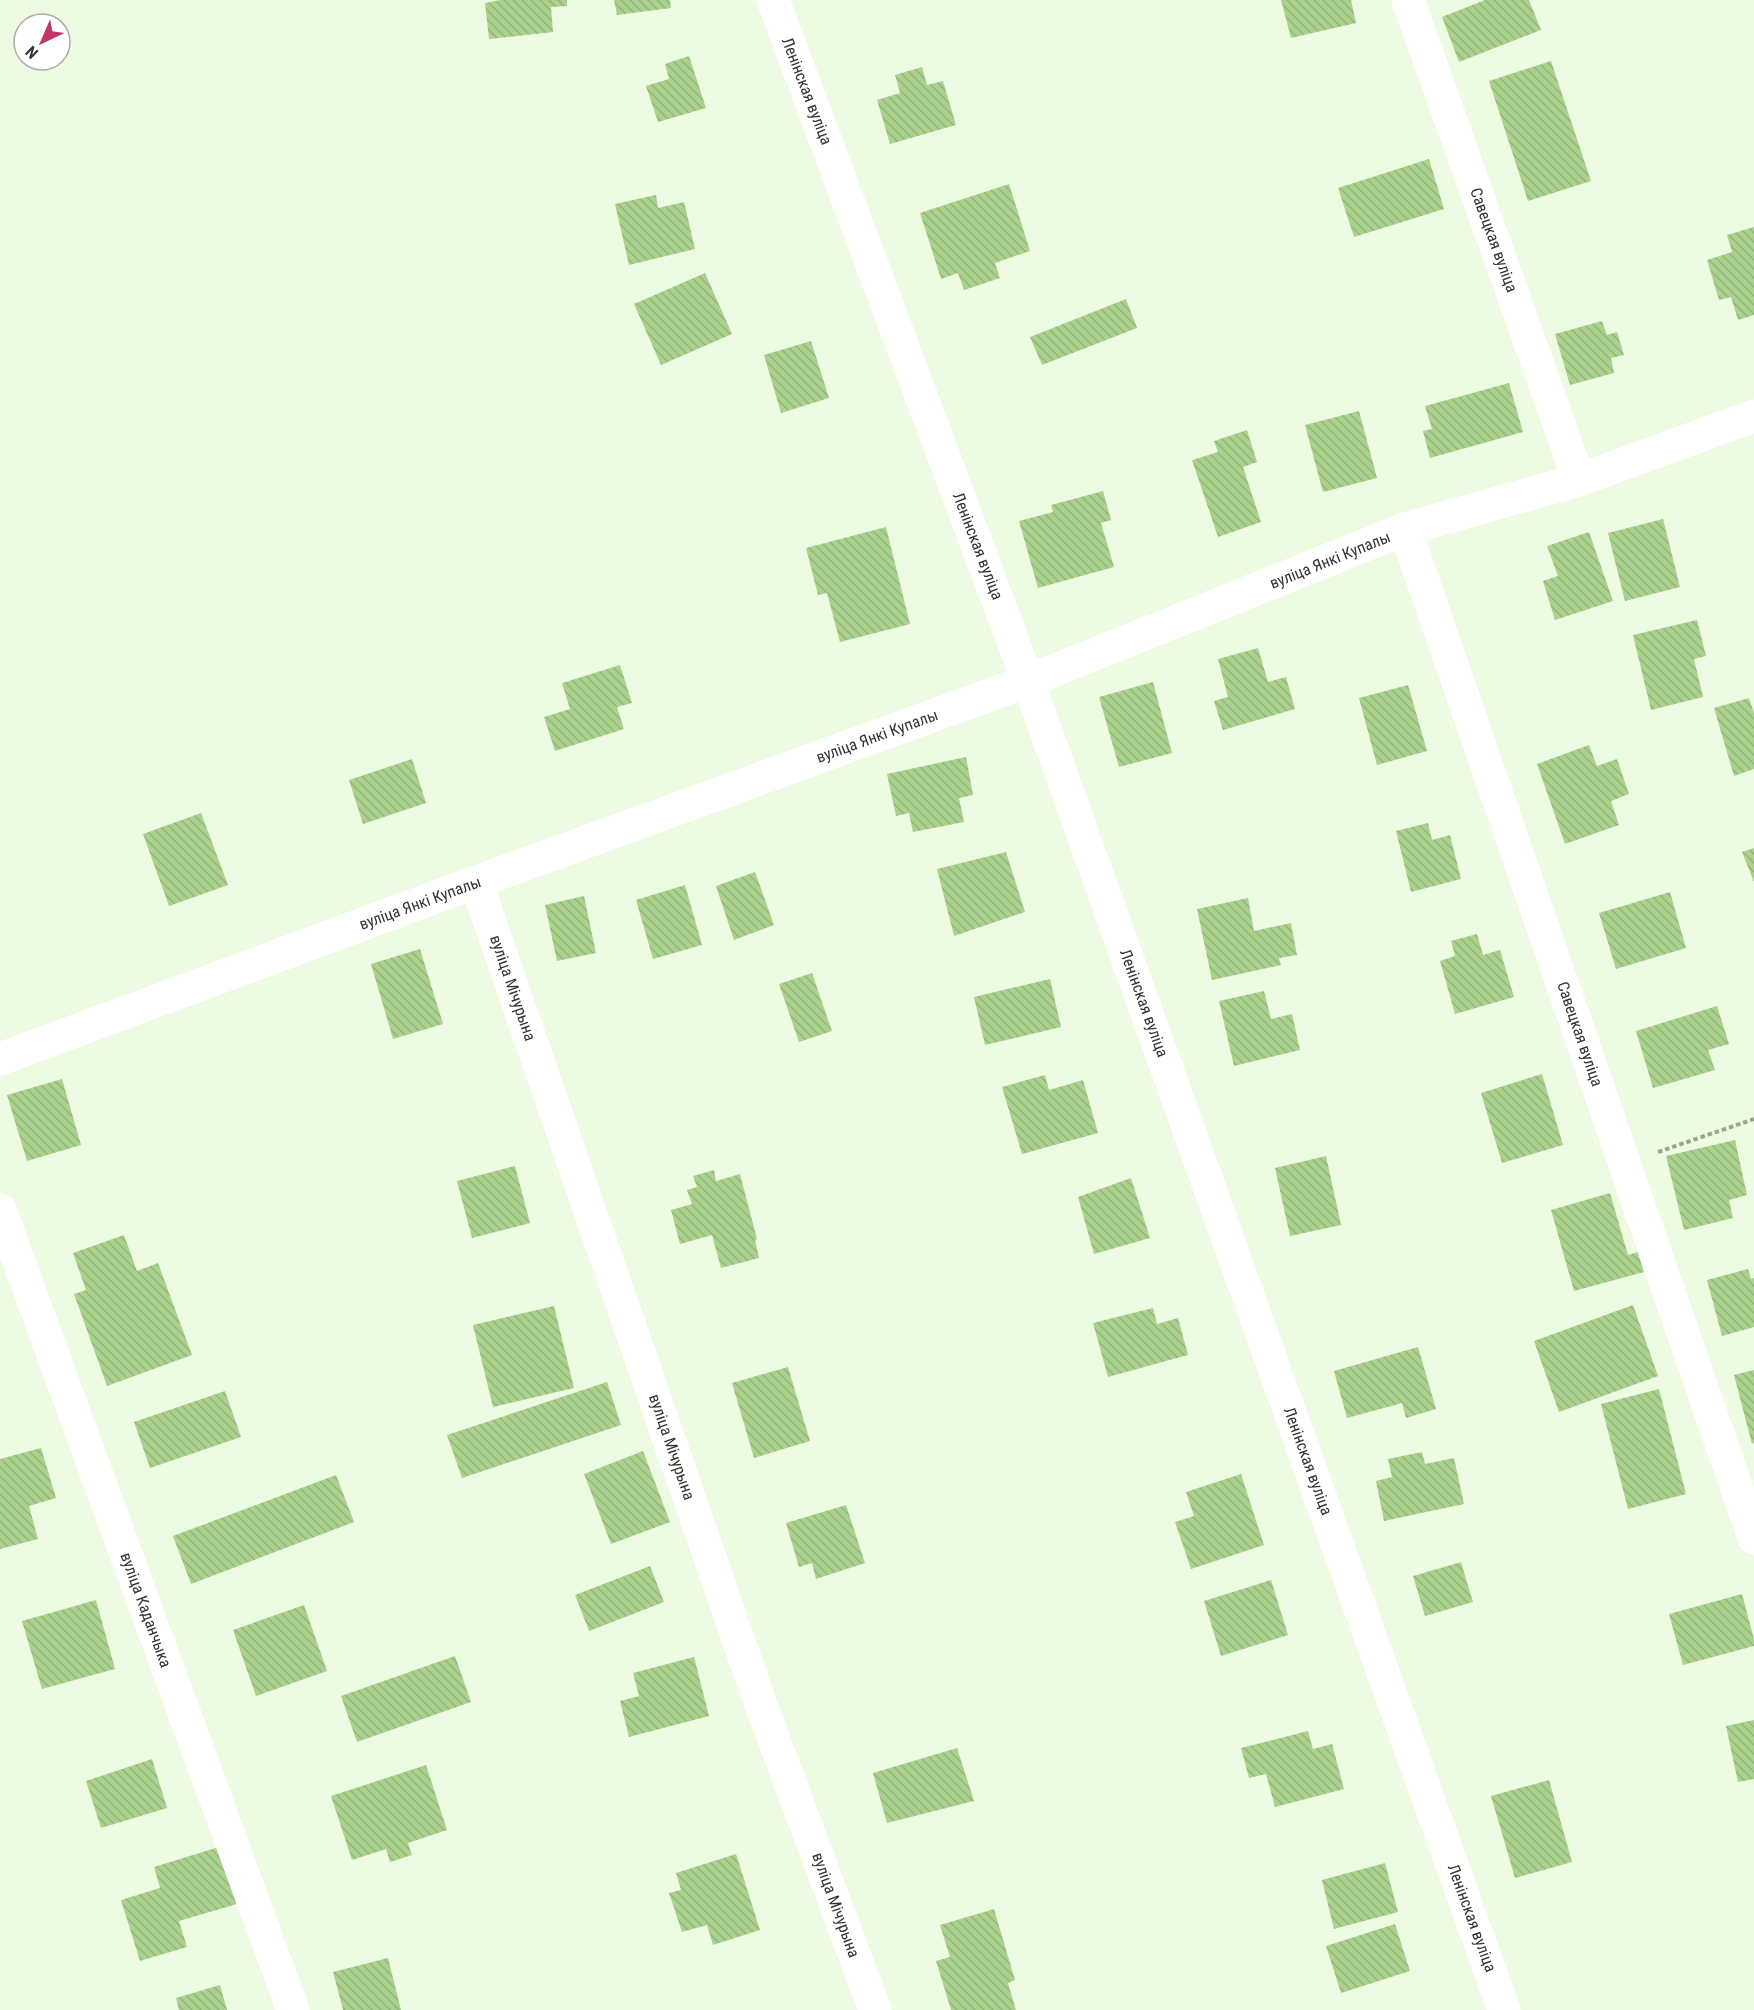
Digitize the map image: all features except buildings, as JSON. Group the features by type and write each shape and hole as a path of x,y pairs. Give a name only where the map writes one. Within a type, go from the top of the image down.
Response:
{"street":[{"name":"Ленінская вуліца","path":"773,0 1029,681 1504,2010"},
{"name":"Савецкая вуліца","path":"1408,0 1579,480"},
{"name":"вуліца Янкі Купалы","path":"0,1059 476,882 1029,681 1405,530 1579,480 1754,416"},
{"name":"Савецкая вуліца","path":"1405,530 1754,1538"},
{"name":"вуліца Мічурына","path":"476,882 761,1705 875,2010"},
{"name":"вуліца Каданчыка","path":"0,1210 293,2010"}],"path":[{"path":"1625,1164 1754,1119"}]}
